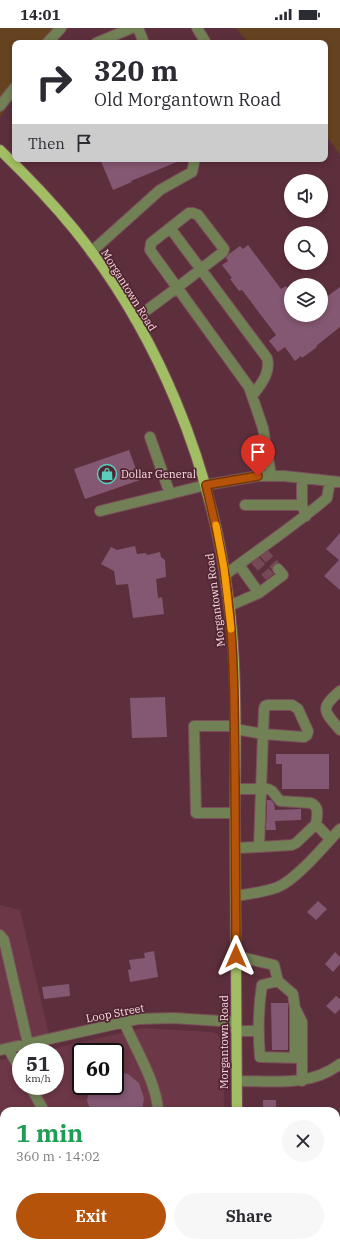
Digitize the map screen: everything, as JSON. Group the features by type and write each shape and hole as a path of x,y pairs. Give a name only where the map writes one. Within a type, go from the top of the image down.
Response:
{"main road":[{"name":"Morgantown Road","path":"0,150 12,162"},
{"name":"Morgantown Road","path":"12,162 57,209 91,252 135,319 158,363 190,436 206,485 225,575 233,649 237,1107"}],"street":[{"path":"50,40 61,28"},
{"path":"103,40 132,28"},
{"path":"138,28 143,40"},
{"path":"197,28 204,40"},
{"path":"0,106 12,91"},
{"path":"91,252 160,190 192,172 194,162"},
{"path":"135,319 178,287 201,270 223,252 224,249 198,215 190,213 151,243 150,250 178,287 244,378 253,395 263,428 271,475"},
{"path":"170,228 267,358 268,365 264,378 253,395"},
{"path":"150,437 170,494"},
{"path":"100,511 206,485 246,477 271,475 340,482"},
{"path":"302,478 302,505 306,516"},
{"path":"225,575 239,565 253,558 327,498 330,481"},
{"path":"246,505 302,505"},
{"path":"239,565 260,593"},
{"path":"229,606 260,593 273,579 283,575 278,569"},
{"path":"340,691 330,700 326,709 327,714 340,730"},
{"path":"235,812 196,813 194,726 234,727 263,734 304,737 307,735 308,731 298,709 292,705 268,705 265,706 264,709 263,734 261,789 259,847"},
{"path":"235,789 261,789 272,791 280,801 311,803 315,804 317,808 316,824 296,844 235,848"},
{"path":"316,824 330,840"},
{"path":"236,896 272,889 284,884 296,875 340,829"},
{"path":"0,935 6,946 28,1043"},
{"path":"236,956 274,965 278,981 293,994 298,1058 302,1081"},
{"path":"278,981 262,985 259,1001 258,1031 260,1057 298,1058"},
{"name":"Loop Street","path":"32,1043 124,1022 144,1019 167,1018 236,1026 258,1031"},
{"path":"124,1022 151,1083 157,1099 158,1107"},
{"path":"4,1049 12,1059"},
{"path":"237,1081 302,1081 325,1074 340,1064"},
{"path":"35,1095 42,1107"}],"shaded area":[{"path":"0,28 69,28 54,40 12,40 12,99 0,117"},
{"path":"236,28 340,28 340,154 328,139 328,40 246,40"},
{"path":"0,905 20,910 50,1039 32,1043 12,1043 12,1047 0,1050"},
{"path":"143,1028 212,1032 217,1034 222,1042 224,1107 0,1107 0,1060 12,1058 12,1095 64,1095 64,1046 72,1044 72,1095 124,1095 124,1043 78,1043"}],"building":[{"path":"101,162 177,162 131,181 132,182 113,190"},
{"path":"248,245 281,289 284,287 284,322 328,322 328,296 340,287 340,327 316,346 317,347 302,358 301,356 295,361 285,347 278,352 269,341 276,335 242,290 239,291 230,279 232,278 222,265 228,261 226,258 229,254 240,246 243,249"},
{"name":"Dollar General","path":"129,450 140,480 85,499 74,469"},
{"path":"340,533 340,590 324,576 339,560 326,549"},
{"path":"135,546 137,554 146,553 147,555 160,552 161,557 165,560 166,577 156,579 158,598 162,597 164,614 133,618 128,584 116,585 114,571 101,564 111,547 117,550"},
{"path":"165,697 167,737 132,738 130,698"},
{"path":"276,754 329,754 329,789 282,789 282,764 276,764"},
{"path":"267,800 271,800 274,804 275,810 301,809 301,820 275,821 276,830 266,830"},
{"path":"318,901 327,909 316,920 307,912"},
{"path":"154,951 158,977 130,982 128,970 131,969 129,960 145,958 144,953"},
{"path":"335,952 340,957 340,964 333,972 325,964"},
{"path":"69,984 70,996 44,999 42,987"},
{"path":"336,996 340,999 340,1009 335,1014 326,1006"},
{"path":"271,1003 288,1003 288,1050 272,1050"},
{"path":"124,1073 128,1074 139,1083 144,1098 143,1107 89,1107 87,1101 88,1095 124,1095"},
{"path":"263,1100 276,1100 276,1107 263,1107"}],"tunnel":[{"path":"263,552 278,569"},
{"path":"255,560 270,577"}],"slow traffic":[{"path":"216,525 224,568 231,629"}],"place":[{"name":"Dollar General","path":"107,474"}],"route":[{"path":"236,956 233,649 221,548 206,485 258,476"}]}
